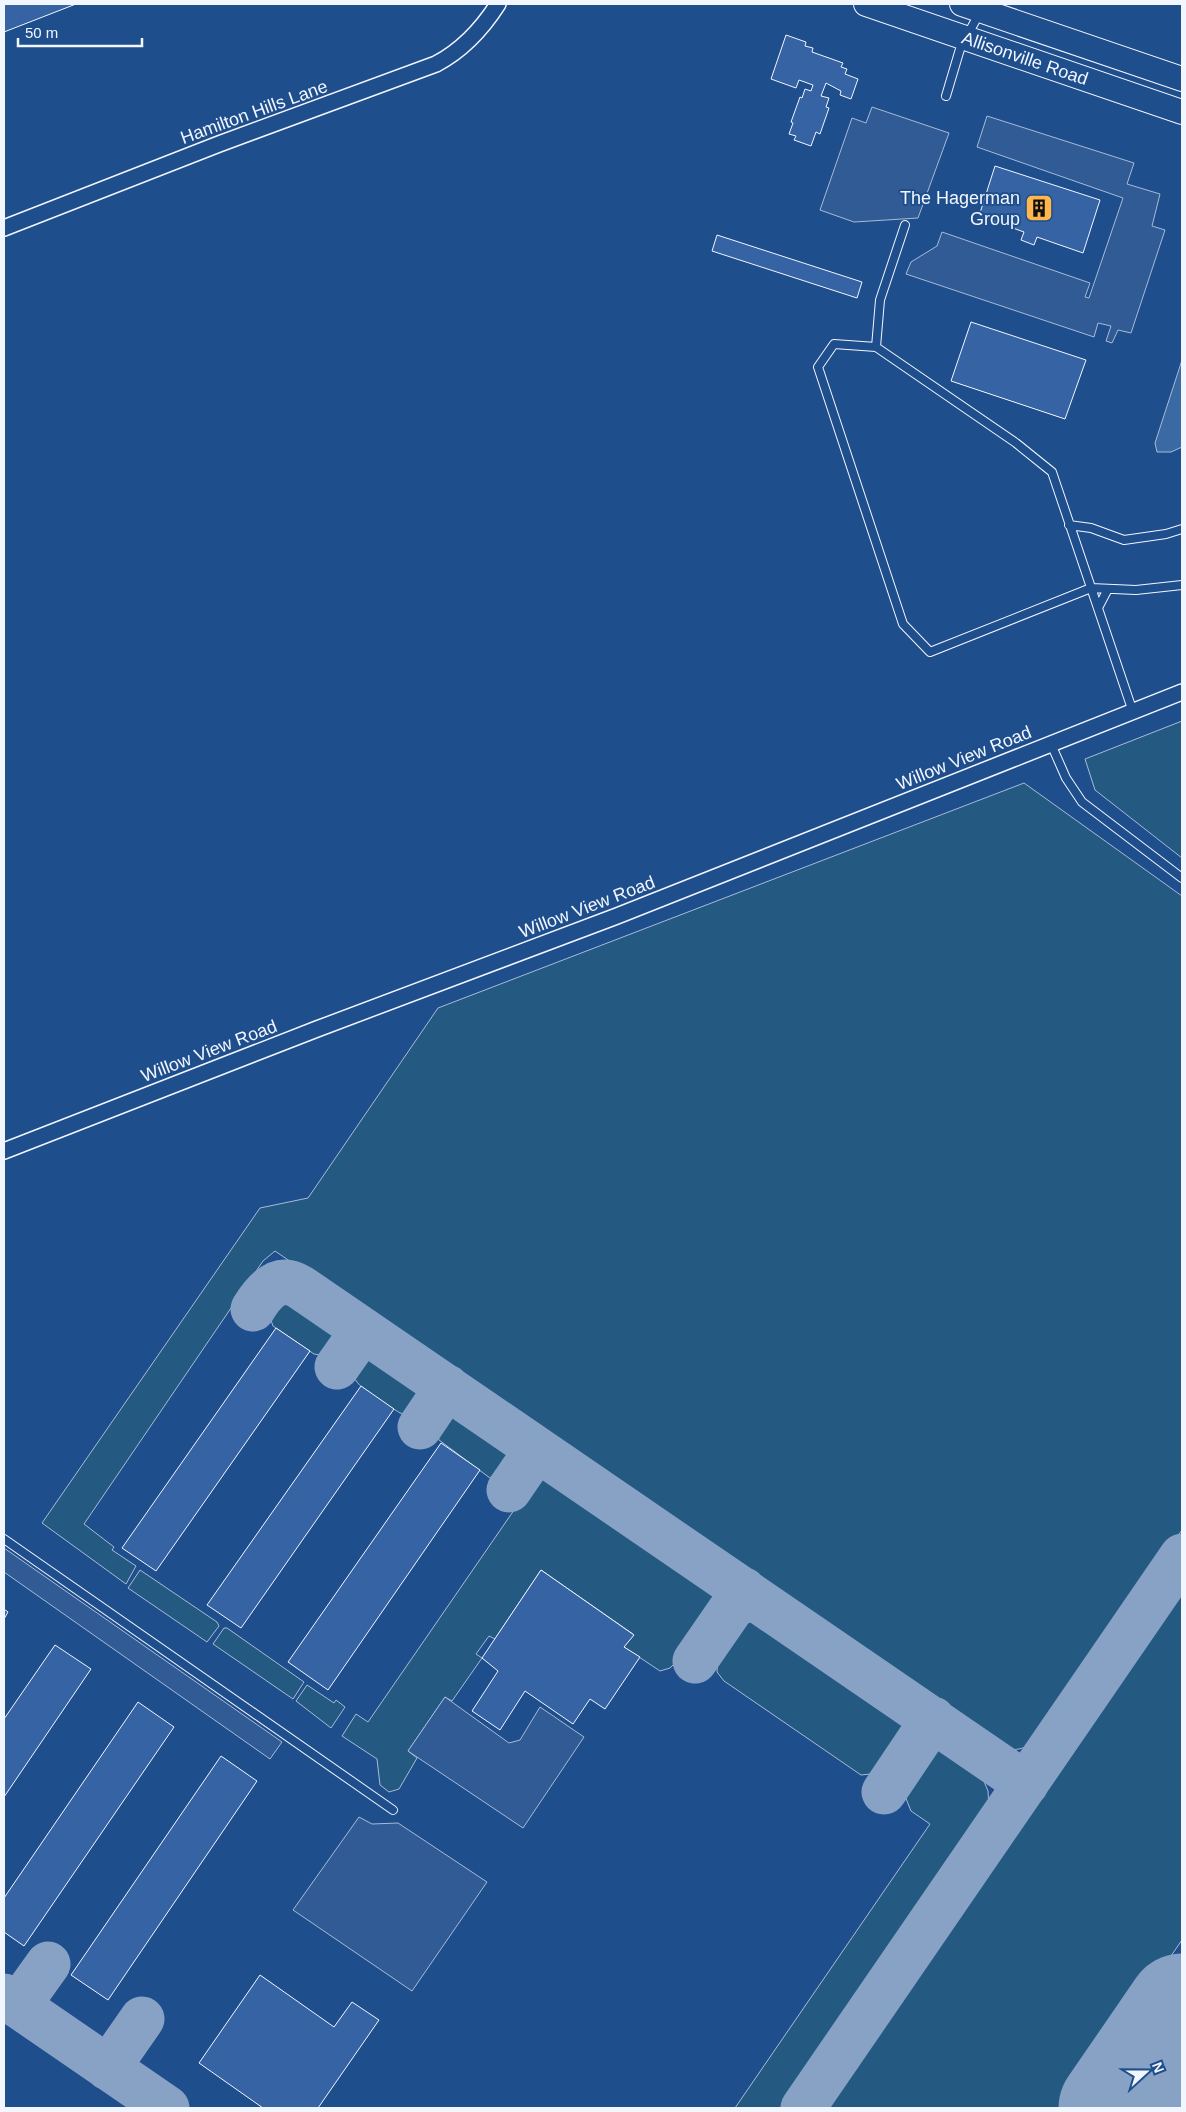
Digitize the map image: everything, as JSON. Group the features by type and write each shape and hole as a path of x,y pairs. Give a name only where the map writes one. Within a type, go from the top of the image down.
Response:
{"main road":[{"name":"Allisonville Road","path":"866,4 1182,112"},
{"name":"Allisonville Road","path":"976,6 1182,79"}],"street":[{"name":"Hamilton Hills Lane","path":"4,228 219,144 436,64 452,56 469,41 498,4"},
{"name":"Willow View Road","path":"4,1151 318,1029 617,916 1182,692"}],"lane":[{"path":"946,96 960,49 976,6"},
{"path":"876,347 880,300 906,225"},
{"path":"1133,712 1098,608 1091,588 1069,525 1052,472 1016,443 876,347 834,344 818,367 903,624 930,652 1091,588 1136,590 1182,585"},
{"path":"1069,525 1091,528 1124,540 1166,534 1182,529"},
{"path":"1098,608 1108,589"},
{"path":"1051,744 1066,778 1082,802 1182,878"},
{"path":"4,1539 393,1810"}],"shaded area":[{"path":"872,107 949,133 918,218 854,222 820,210 852,118 866,123"},
{"path":"987,116 1134,163 1127,184 1160,194 1152,226 1165,230 1131,333 1118,330 1112,343 1106,341 1111,326 1098,323 1094,337 906,274 911,262 937,246 942,232 1090,283 1085,297 1089,298 1123,198 977,147"},
{"path":"1182,360 1182,447 1171,452 1157,452 1155,443"},
{"path":"1182,721 1182,858 1095,790 1085,759"},
{"path":"1024,783 1182,896 1182,1530 1038,1740 1029,1746 1014,1750 998,1746 275,1251 263,1261 84,1524 114,1547 112,1550 136,1566 126,1584 42,1523 260,1208 308,1198 438,1008"},
{"path":"285,1299 292,1300 332,1328 337,1340 326,1356 314,1354 273,1326 269,1315 277,1302"},
{"path":"372,1356 404,1376 418,1388 420,1392 419,1402 413,1410 405,1414 400,1413 366,1391 355,1379 352,1373 363,1358"},
{"path":"452,1413 460,1415 510,1451 511,1458 500,1473 490,1478 439,1440 438,1432 440,1425"},
{"path":"544,1477 552,1478 710,1587 715,1601 713,1609 674,1664 670,1668 660,1671 624,1647 633,1634 541,1570 495,1639 489,1636 476,1654 482,1658 452,1701 445,1697 408,1751 417,1758 399,1789 389,1792 380,1785 377,1759 342,1736 356,1714 368,1722 532,1484"},
{"path":"4,1548 282,1742 270,1759 4,1572"},
{"path":"140,1570 217,1622 219,1626 207,1642 128,1588"},
{"path":"1182,1586 1182,1940 1066,2108 822,2108"},
{"path":"752,1621 759,1622 899,1717 903,1725 903,1736 880,1773 861,1775 724,1681 717,1672 718,1657 739,1627"},
{"path":"224,1628 227,1628 304,1682 293,1699 213,1644"},
{"path":"307,1685 334,1703 336,1700 345,1707 331,1728 296,1701"},
{"path":"445,1697 509,1743 520,1740 540,1707 584,1737 523,1828 408,1751"},
{"path":"941,1750 948,1752 981,1774 988,1791 989,1807 987,1814 784,2108 735,2108 930,1824 911,1811 905,1796 918,1768 928,1756"},
{"path":"359,1817 372,1824 398,1823 487,1882 412,1991 293,1910"},
{"path":"1182,2075 1182,2108 1160,2108"}],"building":[{"path":"4,4 76,4 4,32"},
{"path":"786,35 806,42 805,46 813,48 812,52 843,63 841,67 847,69 845,74 858,79 851,99 840,95 841,91 826,83 821,96 829,98 826,107 829,108 820,134 816,132 811,146 794,140 796,136 789,134 793,123 791,122 800,97 802,98 805,89 811,91 813,85 799,80 796,88 771,79"},
{"name":"The Hagerman Group","path":"995,166 1100,200 1083,253 1037,237 1034,245 1021,240 1024,232 979,216"},
{"path":"717,235 862,282 857,298 712,251"},
{"path":"971,322 1086,360 1065,419 951,381"},
{"path":"276,1328 310,1351 156,1571 122,1548"},
{"path":"361,1386 394,1409 241,1628 207,1605"},
{"path":"441,1443 480,1470 328,1690 288,1662"},
{"path":"541,1570 634,1635 624,1647 640,1657 605,1709 590,1699 573,1724 525,1691 500,1730 472,1711 498,1671 482,1658"},
{"path":"4,1609 8,1612 4,1619"},
{"path":"55,1645 91,1669 4,1797 4,1719"},
{"path":"138,1702 174,1727 24,1946 4,1932 4,1898"},
{"path":"221,1756 257,1781 108,2000 71,1975"},
{"path":"260,1975 334,2027 352,2002 379,2020 318,2108 263,2108 199,2063"}],"taxiway":[{"path":"253,1309 272,1286 285,1282 300,1287 1026,1784"},
{"path":"337,1367 363,1330"},
{"path":"420,1427 447,1387"},
{"path":"509,1490 537,1449"},
{"path":"803,2108 1182,1556"},
{"path":"695,1661 744,1590"},
{"path":"884,1792 933,1719"},
{"path":"18,2006 48,1964"},
{"path":"4,1996 167,2108"},
{"path":"108,2068 142,2019"}],"runway":[{"path":"1114,2108 1182,2009"}],"place":[{"name":"The Hagerman Group","path":"1039,208"}]}
